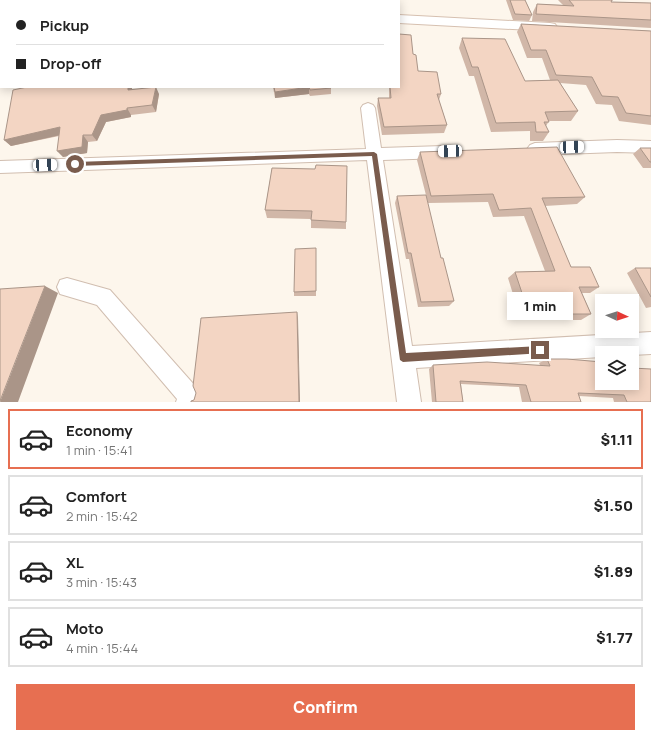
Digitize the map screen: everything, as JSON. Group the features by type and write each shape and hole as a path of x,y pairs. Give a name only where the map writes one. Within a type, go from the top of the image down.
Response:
{"main road":[{"path":"400,19 566,28"}],"street":[{"path":"368,108 409,402"},
{"path":"523,149 617,146 651,147"},
{"path":"0,167 189,159 460,151"},
{"path":"67,287 103,298 189,396 188,402"},
{"path":"403,358 651,343"}],"building":[{"path":"510,0 525,0 532,15 515,14"},
{"path":"569,0 612,0 611,2 651,3 651,20 536,14 537,4 574,6"},
{"path":"521,24 651,31 651,116 626,113 618,97 602,96 592,77 556,75 546,50 531,50"},
{"path":"400,34 411,35 413,54 416,55 418,71 437,72 441,94 437,94 447,125 384,127 378,98 391,98 390,88 400,88"},
{"path":"462,38 505,39 525,81 558,80 578,111 545,112 549,122 544,122 549,132 536,132 535,122 496,123 478,67 472,67"},
{"path":"22,88 128,88 128,90 156,88 152,105 127,108 127,110 101,115 92,135 83,135 82,147 57,151 60,127 4,140 13,90"},
{"path":"274,88 302,88 275,92"},
{"path":"309,88 331,88 310,90"},
{"path":"557,147 585,197 542,198 571,267 590,267 599,287 579,287 591,314 529,314 515,272 555,271 531,208 499,210 493,194 431,196 420,152"},
{"path":"640,148 651,148 651,162 650,162"},
{"path":"316,165 347,166 346,222 311,220 312,211 265,210 272,168 315,169"},
{"path":"426,195 441,258 443,258 454,301 421,302 411,253 408,253 397,196"},
{"path":"316,248 316,291 294,292 295,249"},
{"path":"635,268 651,268 651,297"},
{"path":"45,286 19,352 0,401 0,289"},
{"path":"297,312 299,402 191,402 194,400 196,393 193,386 201,318"},
{"path":"547,359 595,361 595,390 639,390 639,368 651,369 651,402 627,402 624,395 578,393 581,402 531,402 526,385 460,381 463,402 436,402 433,365 487,362 550,366"}],"route":[{"path":"75,164 374,154 403,358 540,350"}]}
